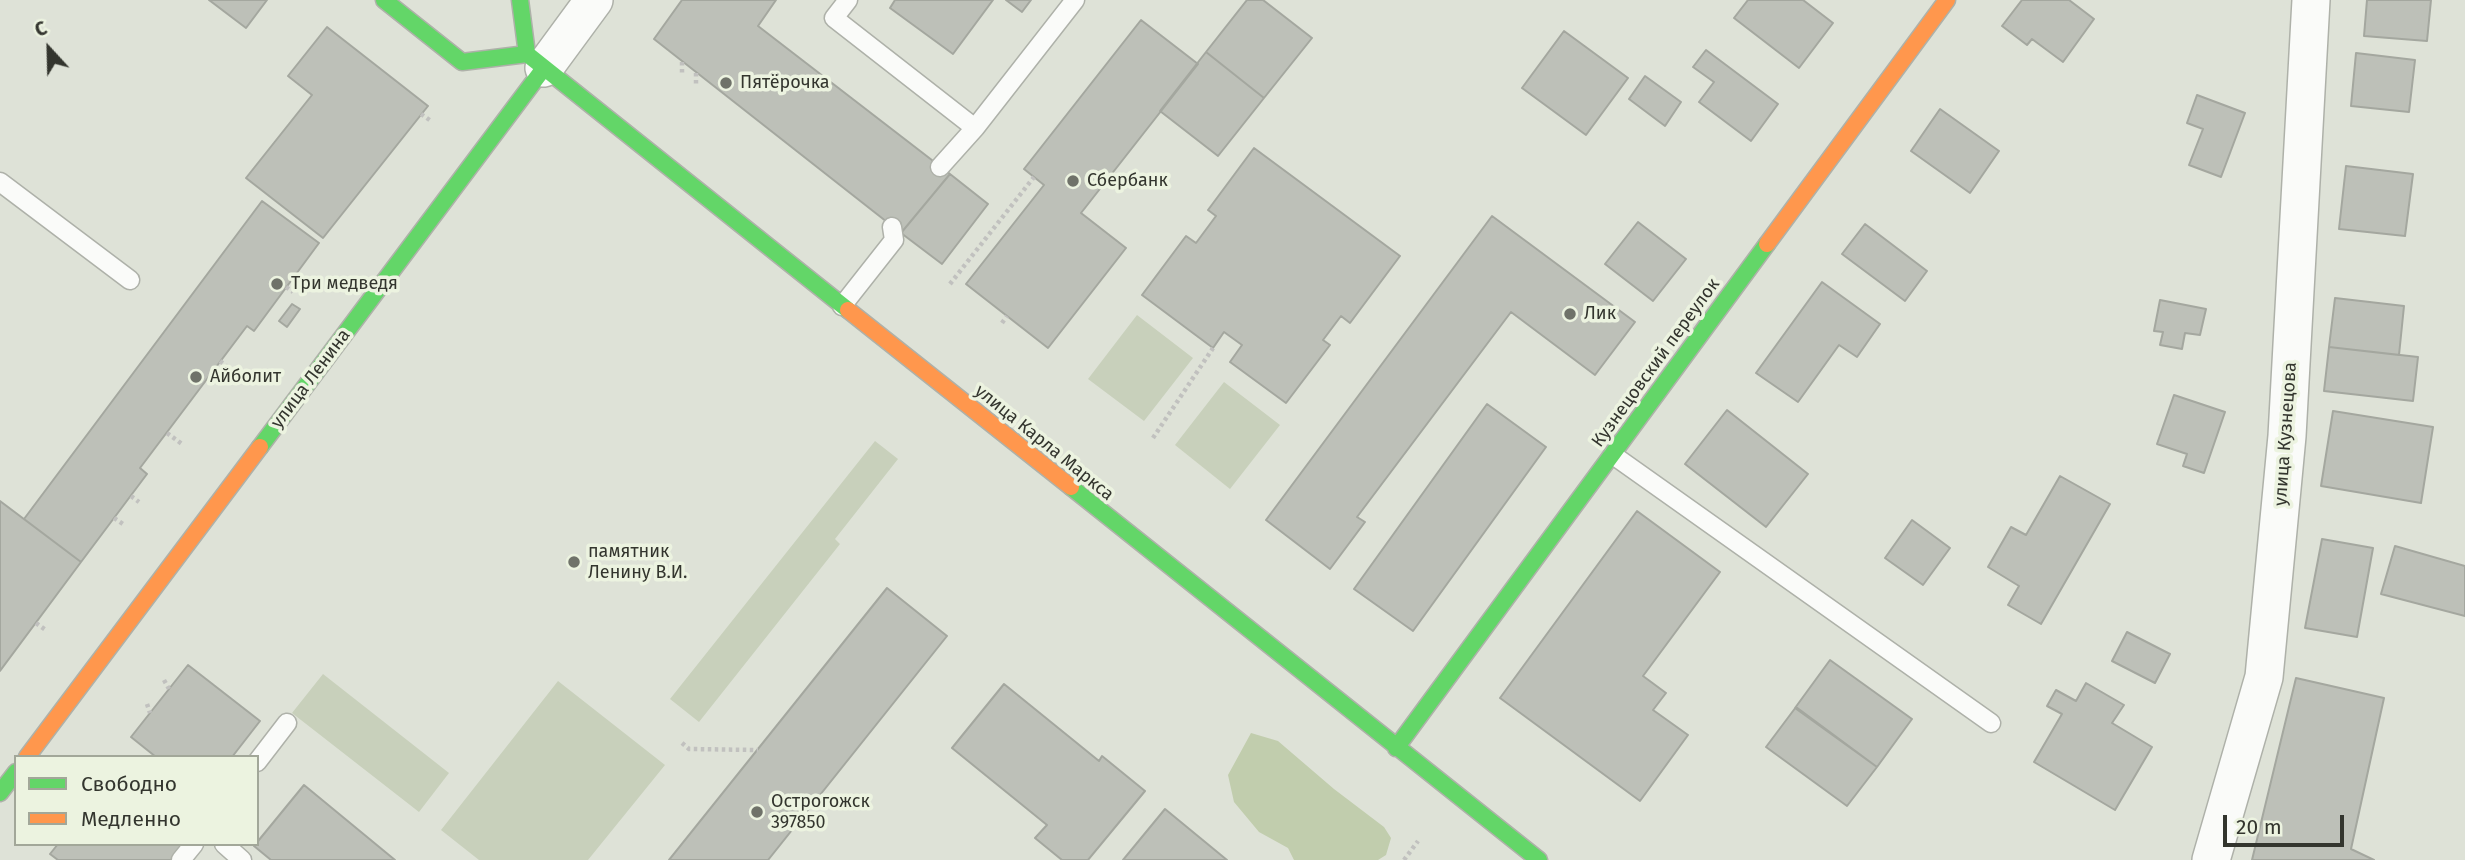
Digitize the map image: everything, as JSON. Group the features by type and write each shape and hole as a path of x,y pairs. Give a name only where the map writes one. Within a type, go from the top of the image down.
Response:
{"main road":[{"path":"384,0 462,62 536,61 520,0"},
{"name":"Кузнецовский переулок","path":"1396,748 1947,0"},
{"name":"улица Карла Маркса","path":"536,61 1539,860"},
{"name":"улица Ленина","path":"28,755 536,61"},
{"path":"0,793 14,775"}],"street":[{"name":"улица Ленина","path":"536,61 594,0"},
{"name":"улица Кузнецова","path":"2211,860 2264,677 2287,436 2311,0"}],"lane":[{"path":"848,0 834,18 975,128"},
{"path":"940,167 975,128 1075,0"},
{"path":"0,182 130,280"},
{"path":"842,306 894,240 892,227"},
{"path":"1613,455 1991,723"},
{"path":"259,759 287,723"},
{"path":"181,860 192,846"},
{"path":"225,846 242,860"}],"path":[{"path":"682,62 682,76"},
{"path":"696,73 696,87"},
{"path":"421,114 431,121"},
{"path":"950,284 1034,177"},
{"path":"286,287 293,292"},
{"path":"1002,323 1007,316"},
{"path":"1153,438 1213,348"},
{"path":"220,361 234,372"},
{"path":"166,433 182,444"},
{"path":"131,496 139,502"},
{"path":"114,518 123,524"},
{"path":"36,623 47,631"},
{"path":"164,680 169,689"},
{"path":"147,704 150,713"},
{"path":"682,743 689,750 758,750"},
{"path":"1404,860 1418,841"}],"green space":[{"path":"1137,315 1193,358 1144,421 1088,379"},
{"path":"1224,382 1280,425 1230,489 1175,445"},
{"path":"875,441 898,459 835,539 840,544 699,722 670,699"},
{"path":"323,674 449,773 419,812 292,713"},
{"path":"558,681 665,765 588,860 479,860 441,830"},
{"path":"1251,733 1278,741 1384,827 1391,838 1386,855 1378,860 1294,860 1288,848 1259,832 1234,802 1228,775"}],"building":[{"path":"209,0 267,0 246,28"},
{"path":"682,0 776,0 758,26 950,174 901,233 654,39"},
{"path":"895,0 993,0 953,54 890,8"},
{"path":"1006,0 1031,0 1022,12"},
{"path":"1247,0 1263,0 1312,38 1264,98 1206,52"},
{"path":"1748,0 1803,0 1833,23 1799,68 1734,18"},
{"path":"2022,0 2069,0 2094,19 2063,62 2032,39 2027,45 2002,26"},
{"path":"2367,0 2431,0 2427,41 2364,36"},
{"name":"Сбербанк","path":"1141,20 1198,64 1081,213 1126,248 1048,348 966,284 1044,185 1024,169"},
{"path":"327,27 428,106 323,238 246,178 312,95 288,76"},
{"path":"1564,31 1628,78 1586,135 1522,88"},
{"path":"1706,50 1778,104 1751,141 1699,102 1714,82 1693,67"},
{"path":"1206,52 1264,98 1218,156 1160,111"},
{"path":"2356,53 2415,60 2409,112 2351,106"},
{"path":"1645,76 1681,102 1665,126 1629,99"},
{"path":"2197,95 2245,113 2221,177 2189,165 2203,129 2187,123"},
{"path":"1940,109 1999,151 1970,193 1911,151"},
{"path":"1254,148 1400,256 1350,323 1341,316 1323,340 1330,345 1286,403 1230,362 1242,345 1224,332 1213,348 1142,295 1186,236 1196,243 1216,216 1208,210"},
{"path":"2346,166 2413,174 2405,236 2339,229"},
{"path":"950,174 988,204 942,264 901,233"},
{"path":"262,201 319,243 254,331 247,326 140,468 147,474 81,562 24,519"},
{"path":"1492,216 1635,322 1595,375 1511,312 1357,517 1365,522 1330,569 1266,520"},
{"path":"1638,222 1686,259 1653,301 1605,264"},
{"path":"1865,224 1927,271 1905,301 1842,254"},
{"path":"1822,282 1880,324 1857,357 1839,345 1798,402 1756,373"},
{"path":"2335,298 2404,306 2399,355 2329,347"},
{"path":"2160,300 2206,309 2200,335 2185,333 2182,349 2160,345 2163,332 2154,331"},
{"path":"292,304 300,309 287,327 279,321"},
{"path":"2329,347 2418,357 2413,401 2324,391"},
{"path":"2174,395 2225,412 2204,473 2183,466 2187,454 2157,444"},
{"path":"1487,404 1546,447 1413,631 1354,589"},
{"path":"1727,410 1808,474 1766,527 1685,464"},
{"path":"2333,411 2433,427 2421,503 2321,486"},
{"path":"2060,476 2110,504 2041,624 2008,605 2019,586 1988,567 2011,527 2026,535"},
{"path":"0,501 81,562 0,671"},
{"path":"1637,511 1720,572 1643,676 1666,693 1653,710 1688,735 1640,801 1500,698"},
{"path":"1912,520 1950,548 1923,585 1885,558"},
{"path":"2322,539 2373,548 2357,637 2305,628"},
{"path":"2395,546 2465,566 2465,616 2381,594"},
{"path":"887,588 947,636 768,860 669,860"},
{"path":"2127,632 2170,654 2155,683 2112,661"},
{"path":"1830,660 1912,719 1877,767 1795,708"},
{"path":"188,665 260,721 234,755 154,755 131,737"},
{"path":"2296,678 2384,698 2351,849 2374,860 2252,860"},
{"path":"2086,683 2124,705 2112,723 2152,747 2115,810 2034,762 2062,714 2047,706 2056,690 2076,701"},
{"path":"1004,684 1099,761 1102,756 1145,791 1088,860 1062,860 1035,838 1047,825 952,748"},
{"path":"1796,707 1877,767 1847,806 1766,747"},
{"path":"304,785 395,860 271,860 254,846 259,846 259,840"},
{"path":"1165,809 1227,860 1123,860"},
{"path":"56,846 182,846 171,860 58,860 50,854"}],"traffic: fast":[{"path":"384,0 462,62 527,54"},
{"path":"520,0 527,54 848,310"},
{"path":"260,447 544,68"},
{"path":"1396,748 1767,244"},
{"path":"1071,487 1539,860"},
{"path":"0,793 14,775"}],"traffic: slow":[{"path":"1767,244 1947,0"},
{"path":"848,310 1071,487"},
{"path":"29,755 260,447"}],"place":[{"name":"Пятёрочка","path":"726,83"},
{"name":"Сбербанк","path":"1073,181"},
{"name":"Три медведя","path":"277,284"},
{"name":"Лик","path":"1570,314"},
{"name":"Айболит","path":"196,377"},
{"name":"памятник Ленину В.И.","path":"574,562"},
{"name":"Острогожск 397850","path":"757,812"}]}
